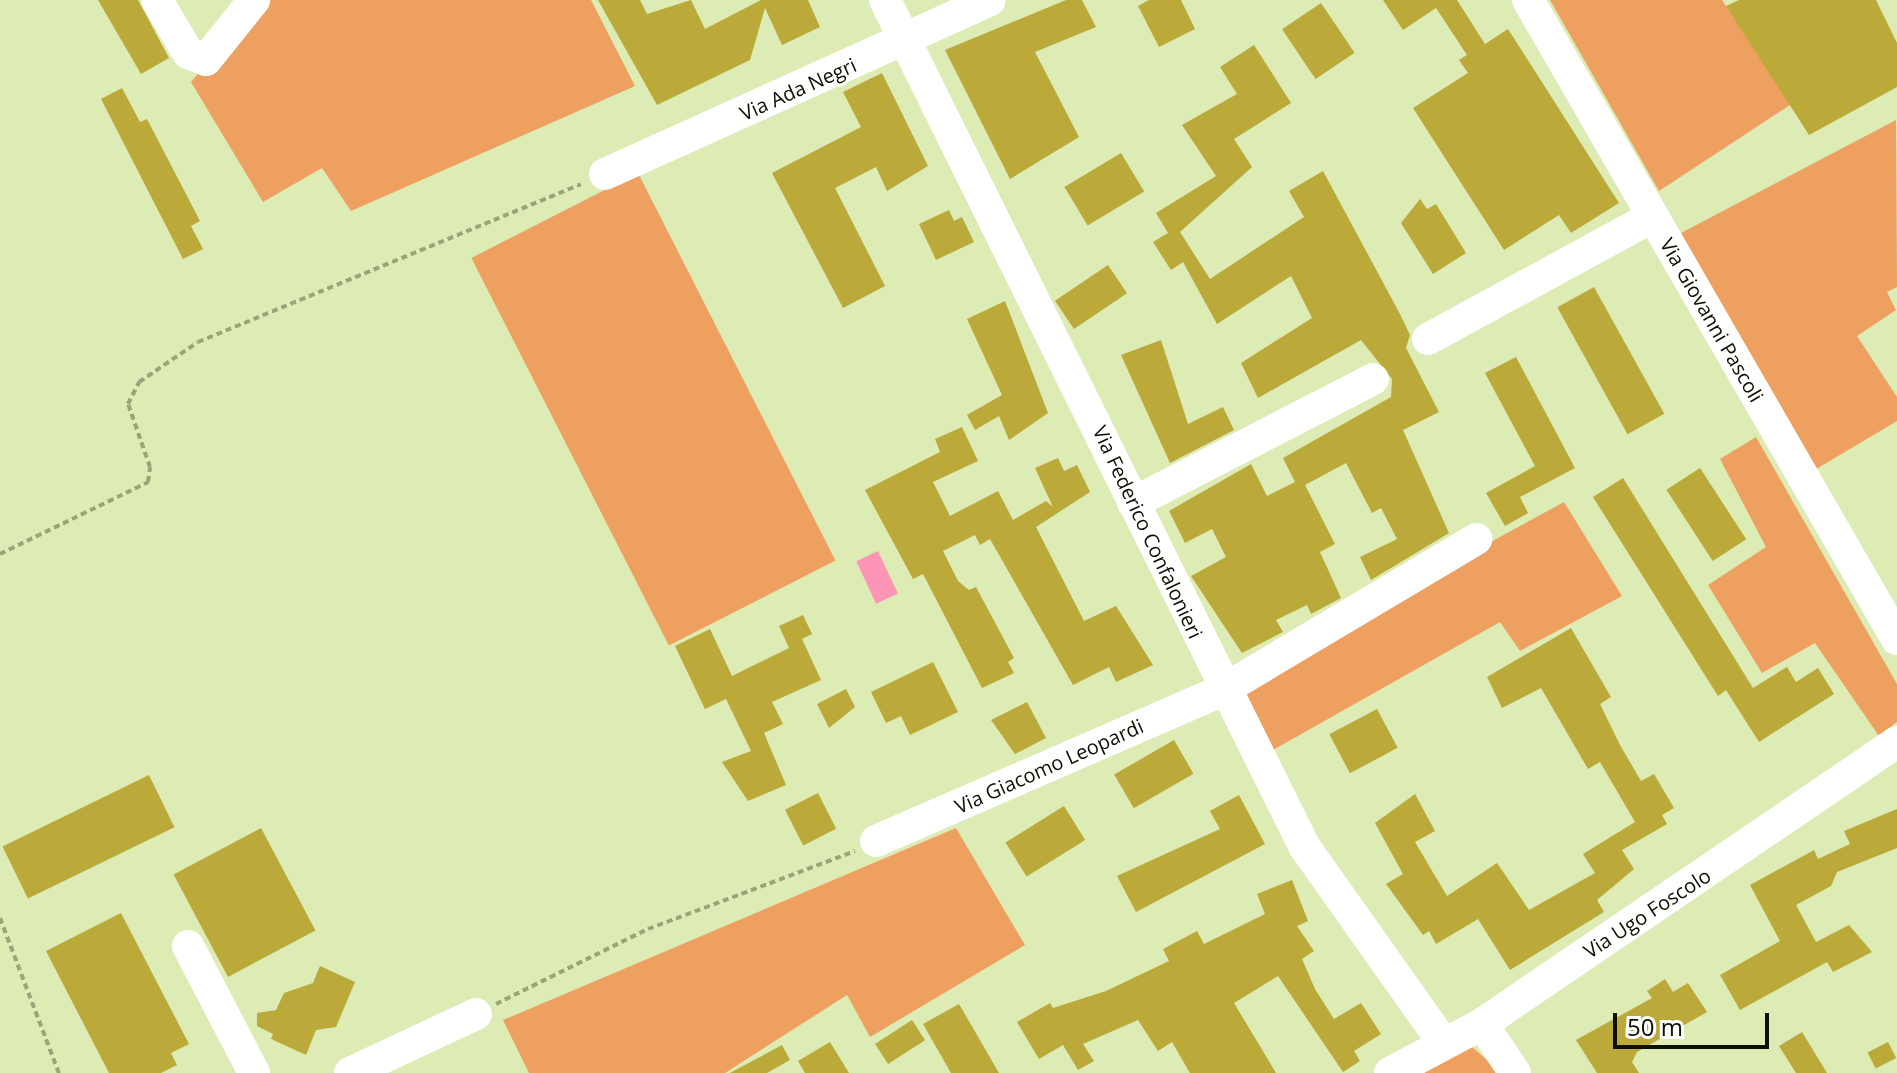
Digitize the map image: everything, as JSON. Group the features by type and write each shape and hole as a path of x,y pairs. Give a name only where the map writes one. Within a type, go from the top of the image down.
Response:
{"street":[{"path":"157,0 188,53 206,60 254,0"},
{"name":"Via Federico Confalonieri","path":"885,0 1223,690 1304,846 1444,1044"},
{"name":"Via Ada Negri","path":"605,174 907,41 990,0"},
{"name":"Via Giovanni Pascoli","path":"1528,0 1897,639"},
{"path":"1428,339 1652,217"},
{"path":"1133,503 1373,379"},
{"name":"Via Giacomo Leopardi","path":"876,841 1223,690 1476,539"},
{"name":"Via Ugo Foscolo","path":"1390,1073 1482,1024 1897,742"},
{"path":"188,946 254,1073"},
{"path":"350,1073 476,1014"},
{"path":"1482,1024 1515,1073"}],"path":[{"path":"0,554 148,482 150,467 128,404 139,382 198,342 605,174"},
{"path":"476,1014 648,929 876,841"},
{"path":"0,918 59,1073"}],"shaded area":[{"path":"261,0 591,0 635,86 351,211 322,168 263,202 191,82"},
{"path":"1550,0 1722,0 1793,103 1659,191"},
{"path":"1896,120 1897,287 1887,292 1896,310 1857,336 1897,397 1897,421 1813,471 1681,233"},
{"path":"638,173 835,561 669,645 471,258"},
{"path":"1756,437 1897,684 1897,722 1879,736 1815,643 1762,673 1708,585 1766,547 1720,459"},
{"path":"1564,502 1622,596 1520,651 1500,622 1273,750 1238,680"},
{"path":"878,551 898,594 876,604 856,561"},
{"path":"956,828 1025,945 870,1037 847,995 725,1073 529,1073 503,1020"},
{"path":"1471,1046 1502,1073 1416,1073"}],"building":[{"path":"98,0 138,0 169,58 141,74"},
{"path":"598,0 640,0 647,14 691,0 705,29 761,0 808,0 820,27 782,45 765,8 750,60 657,105"},
{"path":"1066,0 1082,0 1096,27 1035,52 1079,137 1010,179 945,50"},
{"path":"1149,0 1181,0 1195,29 1159,47 1138,6"},
{"path":"1383,0 1457,0 1485,44 1508,29 1619,203 1571,233 1559,215 1504,250 1413,108 1468,73 1459,60 1467,55 1436,8 1403,30"},
{"path":"1739,0 1876,0 1897,43 1897,87 1809,135 1726,6"},
{"path":"1321,3 1355,53 1316,79 1282,29"},
{"path":"1254,45 1291,103 1234,139 1252,167 1180,232 1210,279 1304,217 1289,191 1323,171 1400,314 1410,335 1406,348 1439,412 1403,430 1449,533 1371,580 1360,557 1397,539 1381,508 1372,513 1346,463 1305,485 1335,544 1320,552 1341,598 1311,614 1307,605 1276,620 1283,632 1242,653 1191,576 1226,557 1212,529 1185,543 1169,511 1251,464 1267,496 1295,482 1283,458 1391,397 1392,379 1361,340 1258,398 1241,363 1312,318 1291,276 1217,324 1183,262 1171,270 1153,242 1168,233 1156,213 1216,176 1182,125 1237,94 1220,67"},
{"path":"882,73 928,166 887,191 876,167 835,188 885,286 843,308 772,173 861,127 843,92"},
{"path":"122,88 140,122 147,119 200,221 191,226 203,249 183,259 101,99"},
{"path":"1121,153 1144,192 1088,226 1064,187"},
{"path":"1420,199 1427,209 1436,204 1466,253 1433,274 1401,223"},
{"path":"949,210 954,221 962,217 974,242 936,260 919,224"},
{"path":"1108,265 1127,293 1074,329 1055,301"},
{"path":"1594,287 1664,414 1628,434 1557,307"},
{"path":"1005,301 1048,413 1009,440 999,416 975,430 967,415 1002,395 967,319"},
{"path":"1161,340 1188,424 1223,407 1234,430 1170,463 1121,355"},
{"path":"1516,357 1575,468 1520,497 1528,513 1505,526 1486,493 1535,466 1485,373"},
{"path":"962,427 978,461 933,482 950,516 998,491 1013,520 1046,501 1053,507 1035,468 1058,458 1064,471 1077,465 1090,492 1036,527 1084,621 1116,606 1153,665 1116,682 1109,667 1073,685 990,539 980,545 975,535 943,551 958,581 969,590 976,587 1014,658 1008,662 1014,673 982,688 923,574 913,579 865,490 940,452 935,439"},
{"path":"1700,468 1746,539 1713,561 1666,490"},
{"path":"1623,478 1753,688 1787,667 1796,682 1818,668 1834,694 1759,742 1726,690 1718,696 1593,497"},
{"path":"803,615 812,634 802,639 821,680 772,702 783,724 764,733 786,785 748,801 722,762 751,751 726,699 705,709 675,646 710,629 732,676 789,648 779,626"},
{"path":"1571,628 1611,697 1600,704 1620,745 1641,781 1654,774 1674,808 1662,815 1667,824 1622,850 1634,869 1597,900 1604,912 1510,970 1478,919 1436,944 1429,931 1423,935 1386,884 1403,874 1375,823 1415,794 1435,831 1415,842 1447,896 1497,863 1529,910 1595,873 1583,854 1635,822 1600,762 1588,769 1541,688 1502,708 1487,677"},
{"path":"933,662 958,712 910,735 901,716 886,723 871,692"},
{"path":"846,689 855,707 829,728 817,704"},
{"path":"1027,702 1046,738 1015,754 991,720"},
{"path":"1377,709 1398,748 1350,773 1329,734"},
{"path":"1174,740 1194,774 1134,808 1114,774"},
{"path":"149,775 174,827 28,899 2,846"},
{"path":"818,793 836,829 803,845 785,810"},
{"path":"1239,795 1265,844 1136,912 1117,876 1220,829 1210,811"},
{"path":"1064,806 1085,840 1027,876 1005,843"},
{"path":"1897,809 1897,848 1837,872 1831,886 1796,905 1816,942 1849,925 1872,952 1833,972 1827,962 1740,1010 1720,975 1780,941 1750,885 1814,850 1818,859 1850,844 1844,831"},
{"path":"261,828 315,930 228,977 174,874"},
{"path":"1292,880 1308,921 1297,926 1314,951 1302,959 1315,989 1334,1019 1361,1003 1381,1034 1354,1051 1360,1061 1343,1072 1278,976 1234,1003 1276,1073 1190,1073 1172,1042 1158,1051 1138,1020 1083,1044 1094,1061 1078,1070 1063,1045 1039,1059 1017,1022 1050,1003 1053,1008 1106,991 1169,961 1163,949 1197,931 1204,944 1265,914 1257,894"},
{"path":"121,913 189,1044 171,1053 177,1065 161,1073 109,1073 46,951"},
{"path":"320,966 355,982 336,1027 316,1030 306,1055 271,1039 273,1034 257,1026 257,1013 276,1010 284,993 313,983"},
{"path":"1665,979 1673,992 1688,983 1707,1012 1637,1052 1632,1062 1639,1073 1597,1073 1576,1040 1652,998 1647,991"},
{"path":"959,1004 999,1073 951,1073 923,1024"},
{"path":"912,1020 925,1040 888,1064 875,1044"},
{"path":"1802,1032 1827,1073 1796,1073 1779,1046"},
{"path":"830,1042 849,1073 805,1073 798,1061"},
{"path":"1888,1042 1896,1058 1876,1068 1868,1052"},
{"path":"782,1045 790,1060 767,1073 730,1073"}]}
